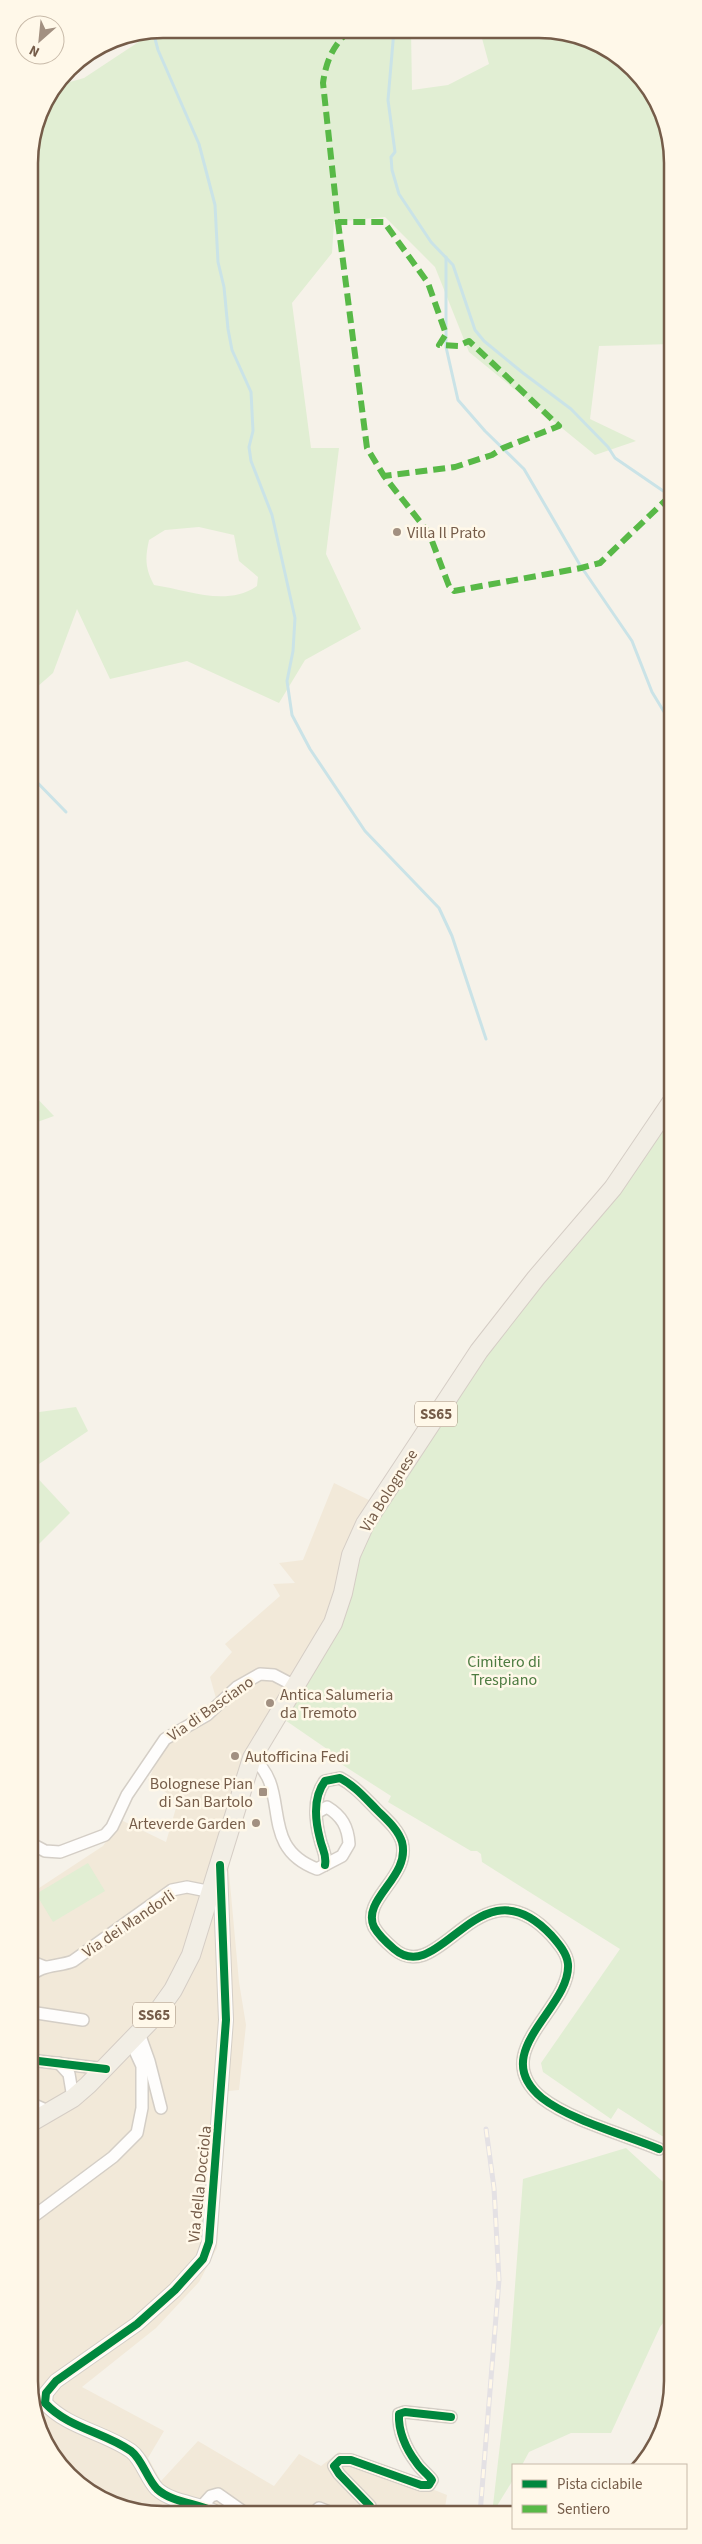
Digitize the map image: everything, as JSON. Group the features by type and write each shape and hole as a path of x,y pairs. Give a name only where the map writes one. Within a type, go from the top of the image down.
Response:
{"main road":[{"name":"Via Bolognese","path":"37,2119 73,2098 106,2069 173,1990 186,1964 212,1892 252,1758 333,1623 343,1593 351,1555 365,1524 385,1491 479,1352 536,1278 613,1188 664,1113"}],"street":[{"name":"Via di Basciano","path":"37,1847 45,1851 60,1852 105,1834 112,1827 127,1795 165,1740 207,1715 238,1687 260,1674 274,1675 295,1686"},
{"path":"252,1758 258,1763 271,1787 283,1842 290,1854 299,1861 317,1869 342,1856 349,1844 348,1836 338,1814 328,1807 316,1813"},
{"path":"324,1865 325,1852 320,1842 316,1813 320,1788 325,1782 340,1778 352,1785 394,1827 402,1842 401,1866 380,1896 371,1913 374,1926 379,1934 398,1953 407,1957 420,1957 439,1948 472,1921 492,1910 512,1910 532,1918 562,1948 568,1963 566,1980 557,1997 538,2023 528,2044 523,2062 531,2085 553,2106 659,2149"},
{"name":"Via della Docciola","path":"202,2506 169,2496 157,2489 132,2452 56,2415 45,2403 46,2392 56,2381 137,2324 175,2290 203,2259 209,2242 226,2020 220,1865"},
{"name":"Via dei Mandorli","path":"37,1971 73,1961 172,1890 187,1887 212,1892"},
{"path":"37,1964 45,1967"},
{"path":"37,2013 83,2020"},
{"path":"135,2037 156,2082 161,2108"},
{"path":"37,2214 113,2157 137,2133 142,2108 142,2066 135,2037"},
{"path":"37,2061 106,2069"},
{"path":"59,2063 69,2074 73,2098"},
{"path":"37,2106 50,2112"},
{"path":"370,2506 339,2474 334,2466 340,2460 351,2460 421,2485 429,2485 432,2480 416,2464 406,2444 398,2424 399,2414 406,2412 451,2417"},
{"path":"202,2506 211,2496 218,2494 235,2506"}],"shaded area":[{"path":"334,1483 373,1502 332,1609 310,1652 240,1765 225,1829 239,1982 246,2025 239,2090 228,2091 217,2248 199,2282 156,2328 82,2387 164,2431 148,2458 161,2481 198,2441 274,2486 299,2454 321,2466 339,2452 447,2495 445,2506 155,2506 138,2504 109,2495 70,2465 50,2437 42,2414 39,2397 37,2381 37,1889 103,1846 121,1820 166,1842 178,1801 148,1780 174,1727 217,1702 210,1677 232,1652 225,1644 280,1596 273,1584 295,1583 279,1563 303,1560"}],"green space":[{"path":"411,37 412,90 448,85 489,64 482,37 539,37 564,40 595,50 622,69 633,80 652,107 660,130 664,163 664,344 599,346 590,419 636,441 595,455 469,352 435,267 385,217 334,222 332,253 292,303 311,448 339,448 326,554 361,629 305,660 279,703 187,661 110,679 77,609 53,673 38,686 39,147 47,115 54,100 67,83 84,78 140,41 155,38","holes":["199,527 234,535 239,561 258,577 257,586 233,595 207,595 154,585 149,573 147,552 149,540 165,530"]},
{"path":"38,1099 54,1116 38,1122"},
{"name":"Cimitero di Trespiano","path":"664,1121 664,2137 618,2108 611,2119 543,2072 541,2063 620,1949 482,1862 481,1854 477,1851 471,1851 388,1802 391,1796 324,1753 327,1749 282,1718 342,1622 362,1550 374,1523 393,1491 511,1322"},
{"path":"76,1407 88,1431 37,1465 37,1412"},
{"path":"37,1478 70,1513 37,1546"},
{"path":"88,1863 105,1891 53,1922 37,1893"},
{"path":"626,2148 664,2183 664,2322 611,2433 571,2433 529,2452 523,2464 512,2464 512,2482 497,2506 493,2506 509,2366 523,2179"}],"waterway":[{"path":"393,37 388,100 395,152 391,157 392,170 399,194 431,242 453,265 475,330 484,341 571,409 608,447 615,458 664,492"},
{"path":"155,38 158,50 199,144 215,205 218,262 224,287 232,350 251,392 253,431 249,447 251,461 272,515 295,618 293,651 287,681 292,715 310,749 365,831 439,908 452,936 486,1039"},
{"path":"446,257 446,347 458,400 485,431 524,469 580,565 632,641 652,692 664,712"},
{"path":"38,783 66,812"}],"railway":[{"path":"481,2506 499,2280 494,2188 486,2129"}],"marked path":[{"path":"343,38 331,54 323,83 338,222 384,222 428,283 446,334 439,345 458,346 469,341 559,426 503,448 492,455 455,467 384,476"},
{"path":"338,222 367,448 384,476 429,533 449,586 454,591 600,563 664,502"}],"cycle path":[{"path":"325,1865 325,1855 317,1824 318,1794 325,1781 340,1778 355,1788 388,1821 398,1833 402,1842 403,1855 400,1866 374,1907 372,1917 376,1930 394,1949 411,1957 428,1953 482,1916 503,1910 526,1915 551,1935 562,1948 568,1964 565,1981 557,1997 526,2047 523,2064 527,2081 542,2098 567,2113 659,2149"},
{"path":"199,2506 163,2494 153,2485 138,2459 131,2451 64,2418 45,2403 46,2393 56,2381 137,2324 175,2290 203,2259 209,2242 226,2020 220,1865"},
{"path":"37,2061 106,2069"},
{"path":"370,2506 339,2474 334,2466 340,2460 351,2460 421,2485 429,2485 432,2480 418,2464 403,2440 399,2414 405,2412 451,2417"}],"place":[{"name":"Villa Il Prato","path":"397,532"},
{"name":"Antica Salumeria da Tremoto","path":"270,1703"},
{"name":"Autofficina Fedi","path":"235,1756"},
{"name":"Bolognese Pian di San Bartolo","path":"263,1792"},
{"name":"Arteverde Garden","path":"256,1823"}]}
